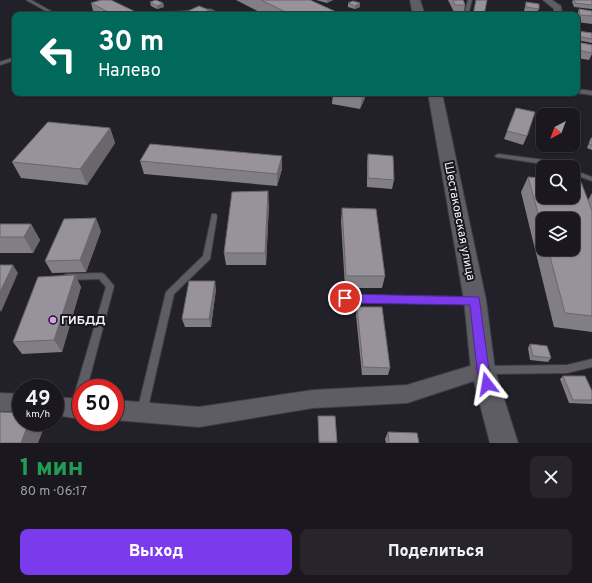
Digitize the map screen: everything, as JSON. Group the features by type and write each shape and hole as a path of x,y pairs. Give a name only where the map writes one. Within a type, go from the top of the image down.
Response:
{"main road":[{"path":"415,0 418,12"},
{"name":"Шестаковская улица","path":"436,96 475,300 483,370 504,443"}],"street":[{"path":"547,0 558,8 558,12"},
{"path":"124,411 199,417 313,399 406,394 483,370"},
{"path":"0,402 12,403"}],"lane":[{"path":"28,0 50,12"},
{"path":"467,12 470,0"},
{"path":"184,12 211,10 214,12"},
{"path":"0,64 12,59"},
{"path":"580,91 592,93"},
{"path":"498,156 536,161"},
{"path":"580,175 592,179"},
{"path":"142,412 170,292 207,257 214,216"},
{"path":"58,278 102,276 110,286 84,379"},
{"path":"345,298 475,300"},
{"path":"483,370 568,369 592,363"}],"building":[{"path":"101,0 111,0 136,12 108,12 91,3"},
{"path":"156,0 163,3 157,6 150,2"},
{"path":"261,0 310,0 336,12 286,12"},
{"path":"453,0 463,0 465,5 455,5"},
{"path":"476,0 487,0 485,12 474,12"},
{"path":"574,0 592,0 592,5 575,3"},
{"path":"353,1 360,3 355,6 348,3"},
{"path":"526,2 539,4 539,9 526,7"},
{"path":"199,6 209,10 205,12 186,12"},
{"path":"579,9 592,11 592,16 580,15"},
{"path":"580,31 592,33 592,39 580,37"},
{"path":"580,43 592,45 592,53 580,51"},
{"path":"516,108 535,112 527,136 507,131"},
{"path":"48,122 110,128 80,169 12,162"},
{"path":"592,138 592,145 589,144"},
{"path":"150,144 282,156 277,174 140,161"},
{"path":"368,154 393,156 394,180 368,178"},
{"path":"528,177 536,178 536,204 580,204 581,182 592,211 592,316 565,313 550,256 580,256 580,212 538,212"},
{"path":"268,191 265,253 224,253 232,192"},
{"path":"342,208 376,209 385,276 346,276"},
{"path":"96,218 80,260 45,261 64,219"},
{"path":"0,224 31,224 24,237 0,237"},
{"path":"0,265 13,265 0,292"},
{"path":"75,275 54,340 13,342 38,277"},
{"path":"189,281 215,281 209,319 182,319"},
{"path":"357,307 382,307 390,368 363,367"},
{"path":"530,344 547,346 551,358 533,356"},
{"path":"563,376 585,376 592,391 592,400 573,400"},
{"path":"0,412 12,413 12,431 26,431 21,443 0,443"},
{"path":"318,416 335,416 337,442 319,442"},
{"path":"388,432 417,433 419,443 389,443"}],"place":[{"name":"ГИБДД","path":"53,320"}],"route":[{"path":"345,298 475,300 483,370 487,384"}]}
